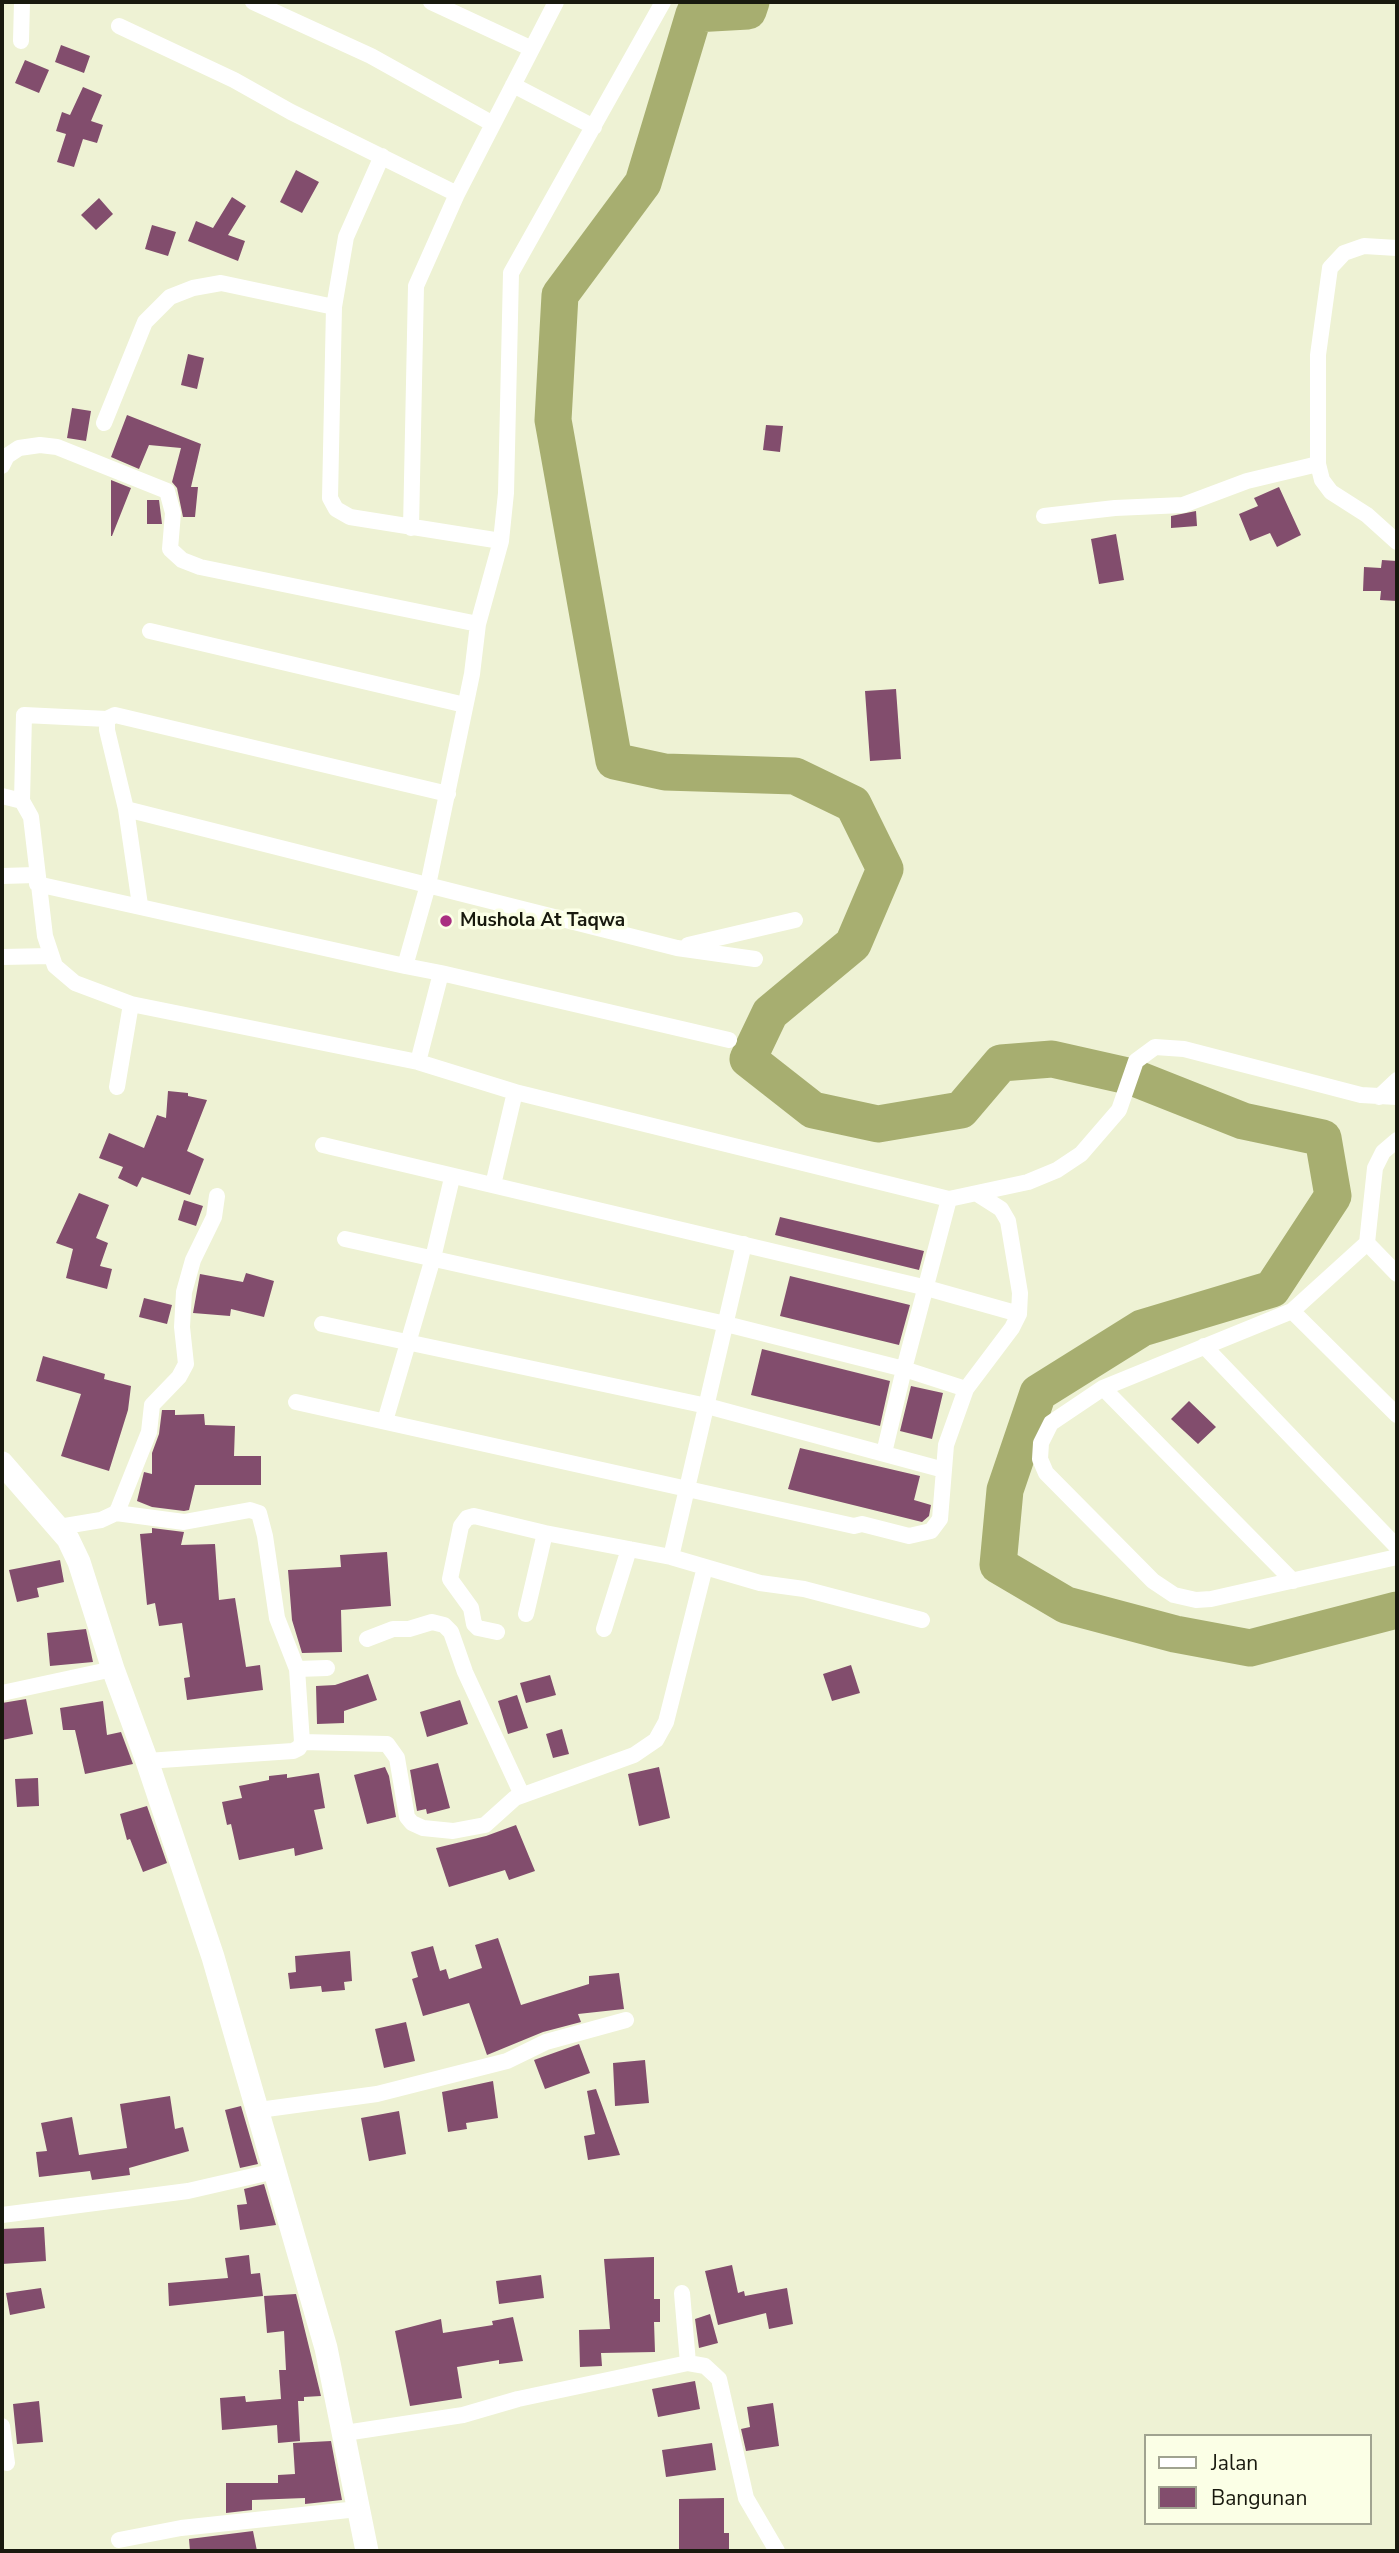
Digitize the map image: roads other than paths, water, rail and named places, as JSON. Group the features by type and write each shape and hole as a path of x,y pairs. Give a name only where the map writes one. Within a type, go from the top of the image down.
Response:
{"street":[{"path":"21,41 22,2"},
{"path":"253,2 370,56 493,124"},
{"path":"431,2 530,48"},
{"path":"411,528 416,286 457,194 556,2"},
{"path":"405,966 428,885 448,794 478,624 501,541 506,493 511,273 663,2"},
{"path":"119,26 234,80 291,112 457,194"},
{"path":"513,85 594,127"},
{"path":"382,156 346,236 334,307 330,498 336,509 350,517 501,541"},
{"path":"1397,248 1364,246 1345,253 1330,268 1318,355 1318,464 1322,480 1331,492 1367,515 1397,542"},
{"path":"104,423 145,322 170,298 193,288 221,283 334,307"},
{"path":"2,466 7,456 19,448 40,445 57,447 167,491 173,513 170,549 182,560 200,568 478,624"},
{"path":"1044,516 1115,508 1183,506 1247,481 1318,464"},
{"path":"150,631 465,705"},
{"path":"448,794 124,715 114,715 107,719 24,715 22,801 31,817 45,936 51,956 55,966 75,983 131,1004 418,1062 515,1092 949,1199 979,1195 1028,1182 1058,1170 1081,1154 1119,1110 1136,1061 1155,1046 1169,1045 1393,1093"},
{"path":"107,719 126,809 141,905"},
{"path":"2,796 22,801"},
{"path":"126,809 677,948 755,959"},
{"path":"2,876 37,880 729,1040"},
{"path":"677,948 795,920"},
{"path":"2,957 51,956"},
{"path":"418,1062 441,973"},
{"path":"117,1087 131,1004"},
{"path":"492,1185 515,1092"},
{"path":"1397,1140 1382,1152 1375,1168 1367,1243 1292,1311 1103,1388 1051,1423 1041,1443 1040,1459 1046,1473 1153,1581 1174,1595 1196,1600 1211,1599 1397,1557"},
{"path":"323,1146 923,1287 1019,1314"},
{"path":"385,1421 433,1258 452,1178"},
{"path":"296,1402 909,1536 931,1531 940,1518 946,1446 966,1389 1012,1328 1019,1314 1020,1293 1008,1221 1001,1209 979,1195"},
{"path":"116,1513 149,1432 152,1405 179,1377 186,1364 182,1327 184,1292 193,1260 214,1217 217,1196"},
{"path":"884,1452 923,1287 949,1199"},
{"path":"345,1239 726,1324 904,1369 966,1389"},
{"path":"1367,1243 1397,1273"},
{"path":"671,1557 744,1244"},
{"path":"1292,1311 1397,1415"},
{"path":"322,1324 409,1345 707,1406 944,1470"},
{"path":"1204,1346 1397,1547"},
{"path":"1103,1388 1293,1581"},
{"path":"2,1463 59,1527 79,1562 113,1669 213,1957 326,2348 345,2433 366,2551"},
{"path":"59,1527 101,1520 116,1513 184,1522 250,1510 259,1513 265,1536 276,1618 298,1669 302,1742"},
{"path":"497,1632 474,1624 471,1608 450,1579 461,1526 467,1518 474,1516 545,1533 671,1557 760,1583 804,1589 922,1619"},
{"path":"526,1614 545,1533"},
{"path":"604,1629 629,1549"},
{"path":"147,1761 293,1751 302,1742 387,1744 397,1758 407,1818 423,1828 453,1831 476,1828 489,1822 510,1801 522,1795 634,1755 656,1740 666,1722 705,1567"},
{"path":"367,1639 393,1629 409,1629 432,1622 444,1625 451,1632 465,1672 522,1795"},
{"path":"298,1669 327,1668"},
{"path":"2,1693 113,1669"},
{"path":"259,2110 377,2094 507,2061 546,2042 626,2021"},
{"path":"2,2215 188,2191 275,2171"},
{"path":"682,2293 688,2362"},
{"path":"345,2433 463,2415 518,2399 688,2362 705,2366 719,2379 746,2498 777,2551"},
{"path":"2,2426 7,2463"},
{"path":"119,2540 181,2528 358,2509"}],"waterway":[{"path":"751,2 748,11 694,14 643,183 560,295 553,420 614,761 665,772 795,776 853,804 885,869 853,944 770,1013 748,1059 813,1110 878,1124 961,1110 1001,1063 1052,1059 1132,1077 1243,1121 1323,1138 1333,1196 1272,1289 1142,1328 1038,1393 1005,1490 998,1565 1066,1605 1175,1634 1250,1648 1397,1610"}],"place":[{"name":"Mushola At Taqwa","path":"446,921"}]}
